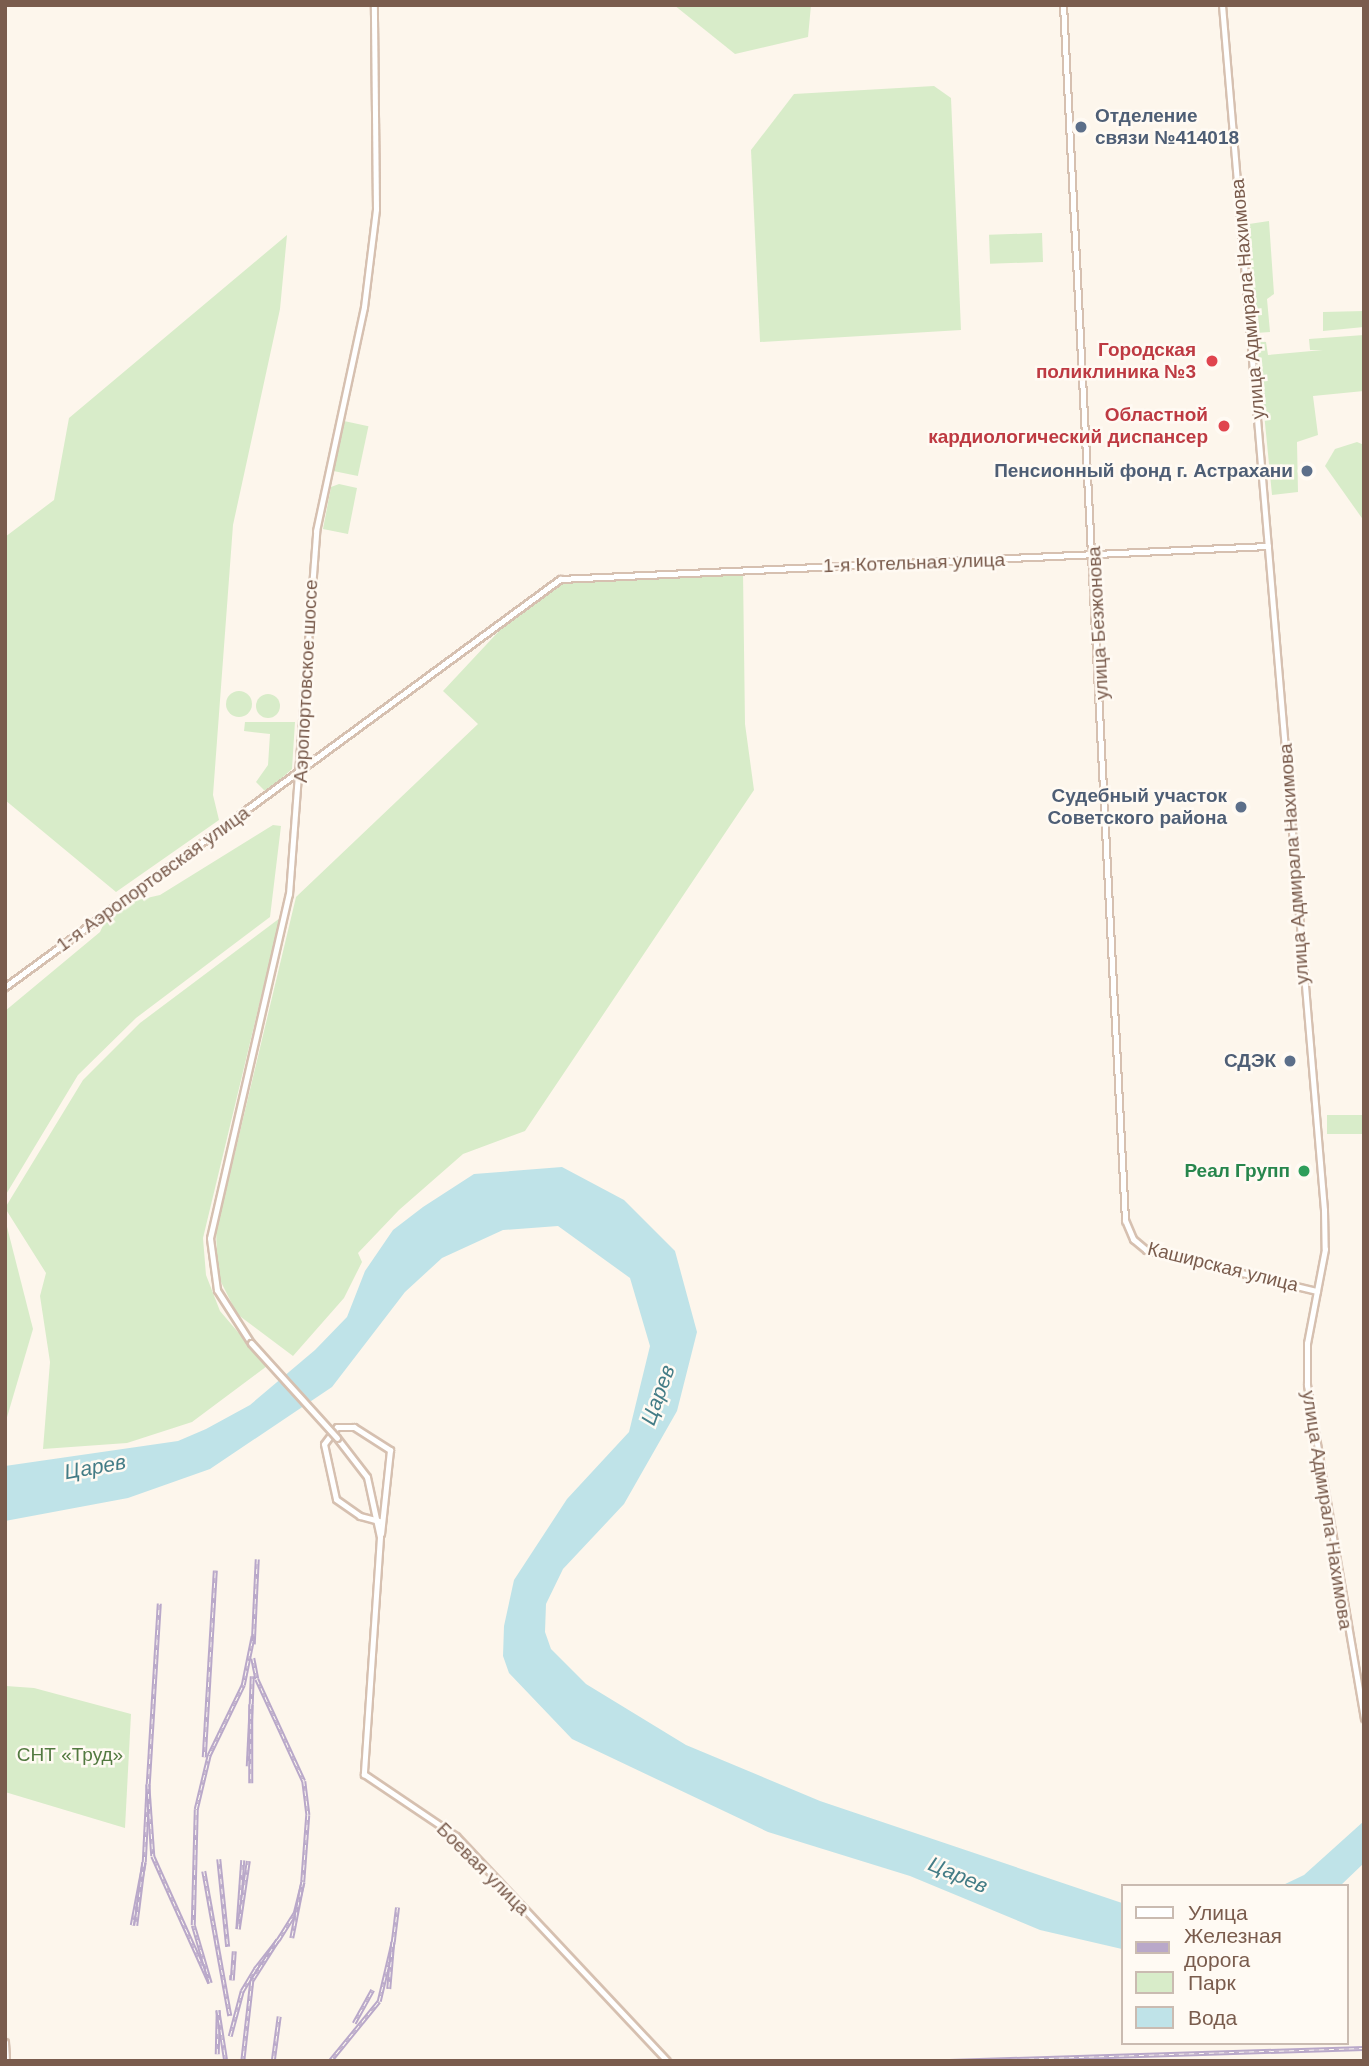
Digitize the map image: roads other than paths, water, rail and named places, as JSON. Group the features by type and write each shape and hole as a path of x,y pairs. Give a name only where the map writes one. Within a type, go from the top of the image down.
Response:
{"main road":[{"name":"Аэропортовское шоссе","path":"374,5 376,209 364,307 316,531 301,772 281,938 209,1238 217,1290 250,1343 363,1470 376,1507 380,1537"},
{"name":"улица Безжонова","path":"1063,5 1095,557 1121,1157 1125,1220 1133,1239"},
{"name":"улица Адмирала Нахимова","path":"1222,5 1324,1210 1307,1385 1364,1718"},
{"name":"1-я Котельная улица","path":"560,579 1095,557 1268,546"},
{"name":"1-я Аэропортовская улица","path":"5,987 560,579"},
{"name":"Каширская улица","path":"1133,1239 1146,1250 1317,1291"},
{"path":"379,1521 360,1516 336,1499 324,1444 344,1424 390,1450 380,1537"},
{"path":"376,1507 386,1503"},
{"name":"Боевая улица","path":"380,1537 364,1774 456,1836 667,2061"},
{"path":"5,2042 6,2061"}],"water":[{"name":"Царев","path":"562,1167 624,1200 675,1251 697,1332 677,1411 624,1504 563,1569 546,1604 545,1632 551,1649 586,1684 686,1745 820,1801 1120,1902 1120,1949 1040,1930 910,1876 768,1832 572,1739 509,1673 503,1656 504,1626 514,1580 567,1499 629,1432 650,1346 630,1278 558,1226 503,1230 442,1258 405,1292 332,1387 210,1469 128,1498 5,1521 5,1466 178,1441 250,1405 315,1350 347,1317 365,1271 393,1230 474,1174"},
{"path":"1364,1821 1364,1863 1342,1884 1285,1884 1304,1875"}],"railway":[{"path":"253,1644 257,1559"},
{"path":"204,1757 215,1570"},
{"path":"148,1784 159,1603"},
{"path":"144,1862 148,1784 153,1856 210,1983 193,1925 196,1809 209,1755 243,1685 253,1636"},
{"path":"253,1658 257,1679 304,1781 308,1815 303,1882"},
{"path":"251,1704 252,1676"},
{"path":"248,1766 251,1704 251,1783"},
{"path":"219,1859 228,1947"},
{"path":"243,1860 238,1929 248,1861"},
{"path":"132,1925 144,1862 136,1925"},
{"path":"204,1871 230,2016"},
{"path":"278,1940 295,1913 303,1882 292,1938"},
{"path":"393,1942 397,1907"},
{"path":"230,2036 242,1991 278,1940 252,1981 243,2061"},
{"path":"330,2061 379,2001 393,1942 389,1989"},
{"path":"232,1975 232,1980 234,1951"},
{"path":"354,2023 372,1990"},
{"path":"217,2054 218,2010 226,2061"},
{"path":"273,2061 279,2016"},
{"path":"949,2061 1364,2048"}],"place":[{"name":"Отделение связи №414018","path":"1081,127"},
{"name":"Городская поликлиника №3","path":"1212,361"},
{"name":"Областной кардиологический диспансер","path":"1224,426"},
{"name":"Пенсионный фонд г. Астрахани","path":"1307,471"},
{"name":"Судебный участок Советского района","path":"1241,807"},
{"name":"СДЭК","path":"1290,1061"},
{"name":"Реал Групп","path":"1304,1171"}],"park label":[{"name":"СНТ «Труд»","path":"70,1755"}]}
